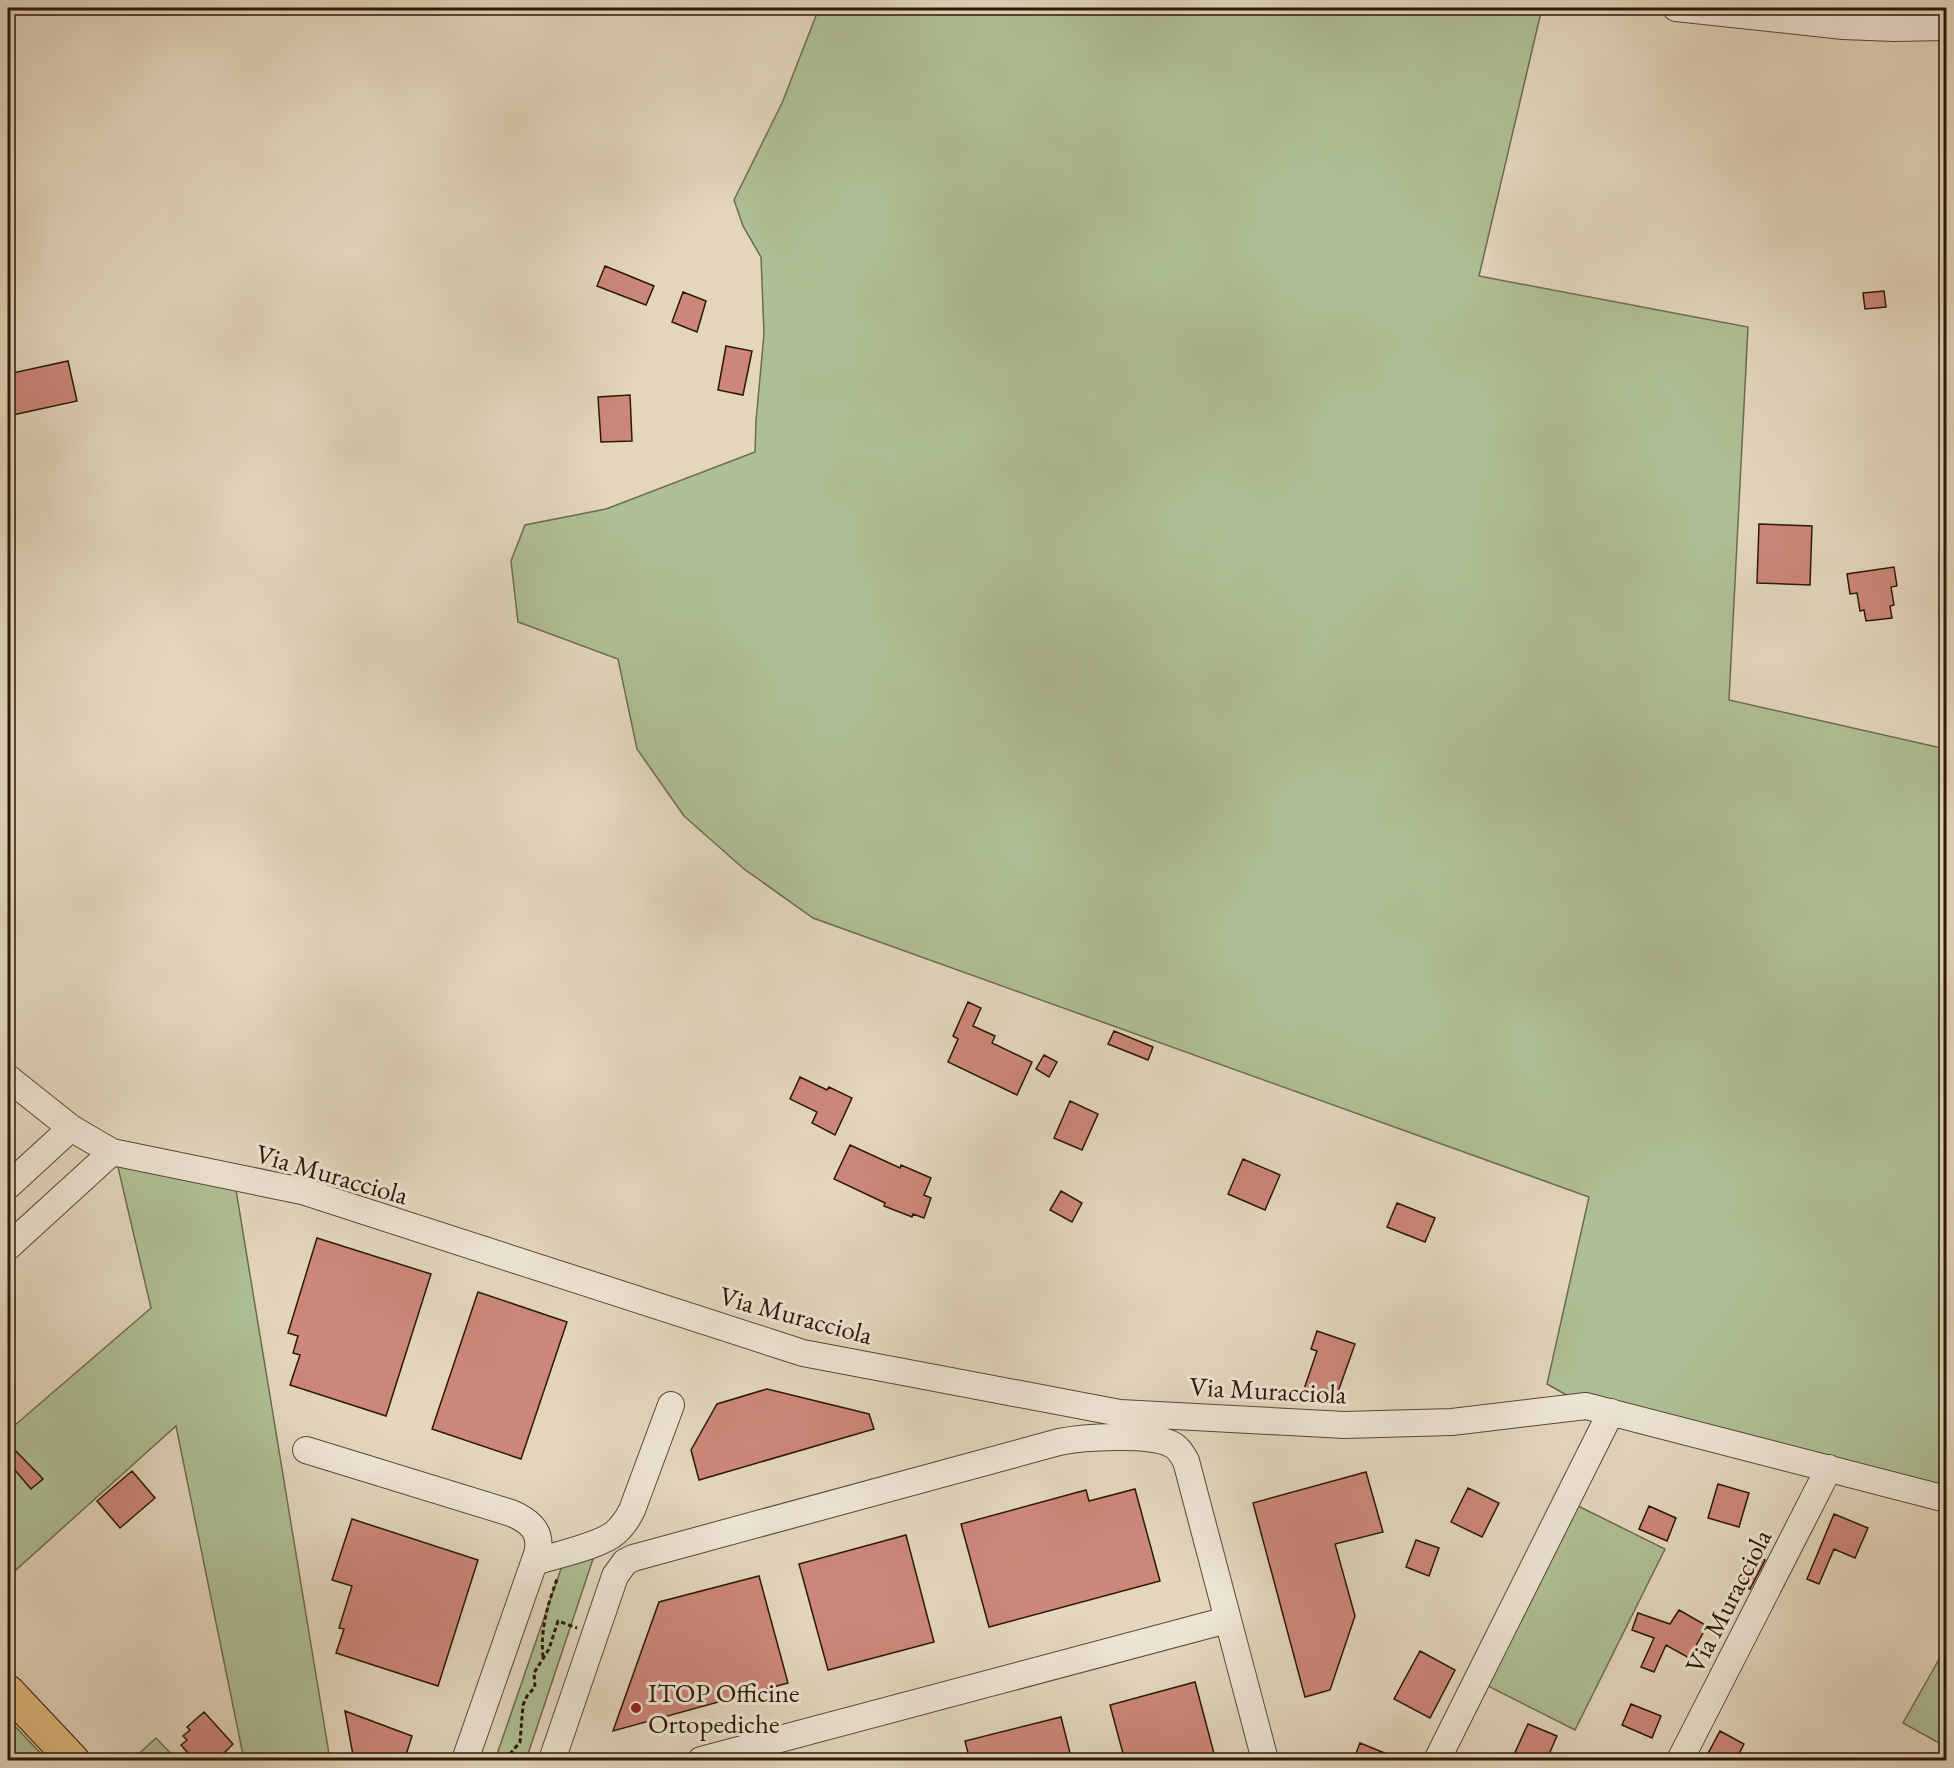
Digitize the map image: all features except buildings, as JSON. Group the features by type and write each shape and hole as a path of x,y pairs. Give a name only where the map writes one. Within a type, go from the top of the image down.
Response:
{"main road":[{"path":"8,1691 73,1761"}],"street":[{"path":"1676,8 1851,26 1947,27"},
{"name":"Via Muracciola","path":"8,1078 71,1128 112,1152 302,1191 803,1353 1120,1413 1344,1425 1452,1422 1586,1406 1947,1499"},
{"path":"8,1186 71,1128"},
{"path":"8,1247 112,1152"},
{"path":"535,1562 603,1540 625,1523 632,1510 671,1405"},
{"path":"1437,1761 1611,1412"},
{"path":"552,1761 615,1575 625,1562 743,1527 1070,1440 1103,1437 1156,1440 1170,1443 1181,1453 1188,1467 1265,1761"},
{"path":"306,1450 518,1516 535,1528 540,1545 535,1562 465,1761"},
{"name":"Via Muracciola","path":"1680,1761 1828,1468"},
{"path":"701,1761 1227,1620"}],"path":[{"path":"544,1658 541,1640 549,1602 558,1575"},
{"path":"505,1761 520,1742 524,1705 527,1696 535,1687 534,1673 549,1649 558,1622"}],"green space":[{"path":"819,8 1542,8 1479,276 1748,327 1729,700 1946,749 1946,1499 1586,1406 1547,1384 1589,1197 813,918 744,869 684,816 637,749 618,659 518,622 511,561 525,525 606,509 755,452 764,334 761,257 743,226 734,200 782,103"},
{"path":"1676,8 1933,8 1930,28"},
{"path":"117,1163 235,1184 330,1760 244,1760 176,1426 8,1577 8,1431 151,1308"},
{"path":"1574,1504 1665,1549 1575,1730 1484,1684"},
{"path":"595,1553 526,1760 495,1760 563,1563"},
{"path":"1946,1647 1946,1747 1903,1723"},
{"path":"8,1719 47,1760 8,1760"},
{"path":"156,1738 177,1760 132,1760"}],"place":[{"name":"ITOP Officine Ortopediche","path":"636,1708"}]}
